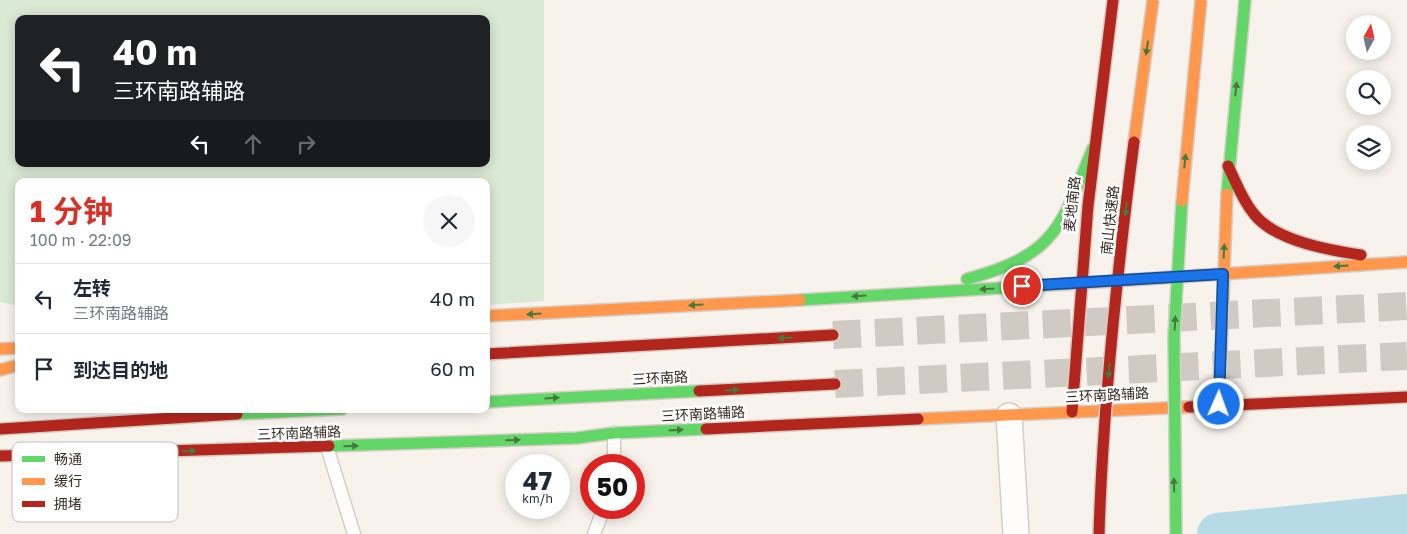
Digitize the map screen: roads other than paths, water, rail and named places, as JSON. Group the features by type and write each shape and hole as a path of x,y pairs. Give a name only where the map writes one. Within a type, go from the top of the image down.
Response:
{"main road":[{"name":"麦地南路","path":"1072,412 1080,282 1093,148 1113,0"},
{"name":"南山快速路","path":"1099,534 1100,473 1112,343 1128,191 1153,0"},
{"path":"1176,534 1174,336 1182,192 1201,0"},
{"path":"1219,404 1228,166 1245,0"},
{"path":"907,294 990,274 1033,254 1061,224 1093,148"},
{"path":"1228,166 1256,217 1292,239 1334,251 1407,261"},
{"path":"490,316 907,294 1407,261"},
{"path":"490,354 833,335"},
{"path":"0,349 15,348"},
{"path":"0,370 15,366"},
{"name":"三环南路","path":"490,402 835,384"},
{"name":"三环南路辅路","path":"178,451 577,438 614,433 1009,416 1219,404 1407,397"},
{"path":"0,429 261,413"}],"street":[{"path":"1009,416 1016,534"}],"lane":[{"path":"614,433 614,454"},
{"path":"327,447 354,534"}],"waterway":[{"path":"1218,534 1407,515"}],"tunnel":[{"path":"833,335 1407,306"},
{"path":"835,384 1407,356"}]}
